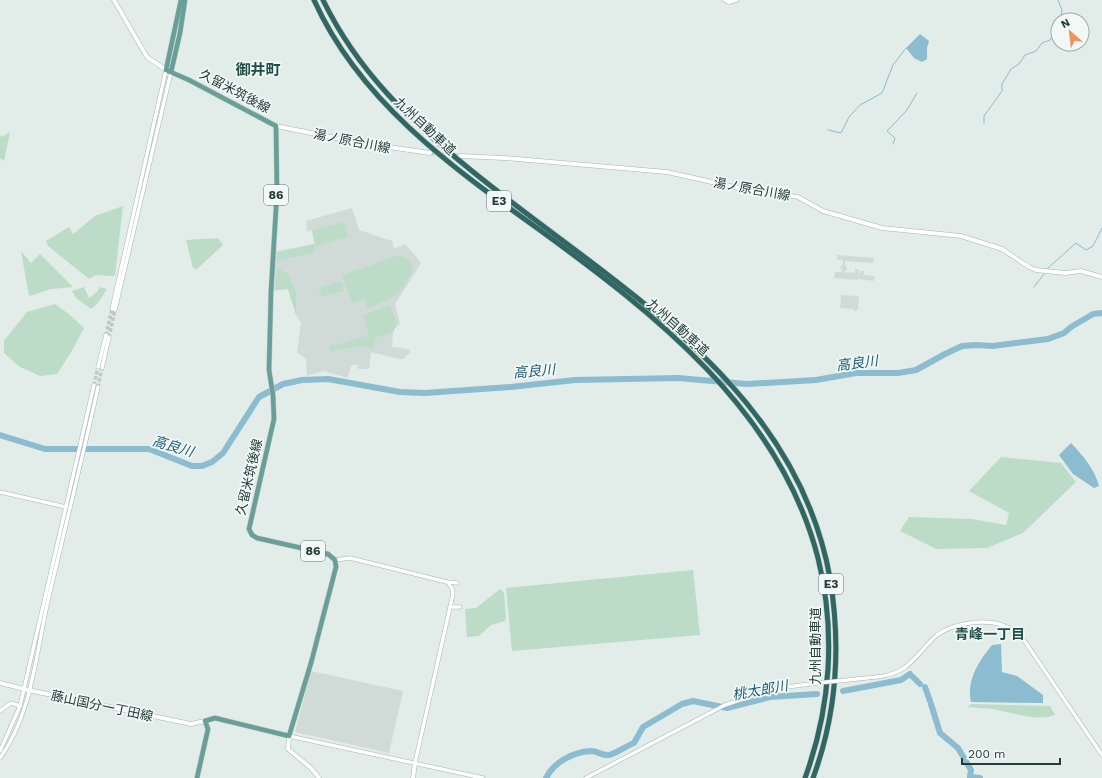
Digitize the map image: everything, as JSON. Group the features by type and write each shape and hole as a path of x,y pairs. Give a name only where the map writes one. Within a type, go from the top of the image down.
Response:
{"highway":[{"name":"九州自動車道","path":"314,0 333,37 350,64 388,107 421,139 453,166 634,302 676,338 714,376 744,410 775,456 799,502 813,541 826,597 829,649 826,699 817,739 805,778"},
{"name":"九州自動車道","path":"323,0 340,33 357,59 394,102 427,134 505,198 638,298 681,334 721,373 749,406 781,452 805,499 820,538 833,596 836,620 836,676 825,740 813,778"}],"main road":[{"path":"114,0 147,57 168,71"},
{"path":"168,71 181,0"},
{"path":"168,71 180,33 185,0"},
{"path":"725,0 729,2 736,0"},
{"name":"久留米筑後線","path":"168,71 276,126 277,193 271,291 269,370 273,394 274,419 249,529 252,535 257,538 328,554 335,560"},
{"name":"湯ノ原合川線","path":"276,126 361,143 430,153"},
{"name":"湯ノ原合川線","path":"460,156 504,158 666,172 757,192 798,197 822,211 882,228 966,238 1002,250 1023,264 1036,270 1065,273 1081,271 1102,277"},
{"name":"86","path":"289,736 311,663 336,567 335,560"},
{"name":"藤山国分一丁田線","path":"0,683 191,724 205,721"},
{"path":"197,778 208,729 205,721 215,718 289,736 288,749 311,768 319,778"},
{"path":"412,778 415,763"}],"street":[{"path":"113,310 168,71"},
{"path":"100,367 107,336"},
{"path":"0,751 20,706 80,443 96,386 86,443 24,712 17,729 0,758"},
{"path":"0,492 66,507"},
{"path":"335,560 350,558 447,582 457,583"},
{"path":"415,763 453,594 452,588 447,582"},
{"path":"450,607 460,607"},
{"path":"586,778 725,705 772,689 894,673 912,661 936,635 953,627 981,623 1000,624 1015,631 1026,643 1102,755"},
{"path":"0,710 11,703 20,706"},
{"path":"289,736 483,778"}],"shaded area":[{"path":"352,208 359,230 392,241 394,249 405,244 421,263 395,304 400,324 397,325 393,332 392,347 409,349 410,353 403,359 399,359 371,352 369,369 358,369 358,365 351,365 348,378 323,371 307,376 306,359 297,352 301,323 296,315 288,289 271,291 273,252 314,244 312,230 307,231 306,221"},
{"path":"837,255 874,258 873,263 845,261 847,270 844,272 855,273 855,269 859,270 858,275 860,271 864,271 864,275 875,276 874,281 859,279 858,276 858,280 834,278 835,272 842,272 840,266 842,266 843,260 837,260"},
{"path":"841,295 859,296 858,310 854,311 854,309 840,308"},
{"path":"311,671 403,691 389,753 295,732"}],"green space":[{"path":"10,132 4,161 0,158 0,134 1,137"},
{"path":"123,206 115,275 96,275 89,279 48,246 46,241 69,227 73,234 95,216"},
{"path":"344,222 348,237 316,246 312,231"},
{"path":"218,238 223,245 197,269 193,268 186,240"},
{"path":"314,244 315,252 277,261 278,253"},
{"path":"21,251 31,263 40,254 73,287 51,289 29,296"},
{"path":"400,255 410,260 413,269 405,285 400,291 390,299 367,309 365,299 352,303 342,275"},
{"path":"277,268 288,274 296,292 296,315 288,289 275,290"},
{"path":"341,281 344,291 322,297 319,288"},
{"path":"84,287 89,298 97,292 100,287 107,289 97,304 91,309 76,298 72,291"},
{"path":"55,304 84,328 57,374 40,376 20,367 4,353 4,341 27,312"},
{"path":"390,305 397,325 393,332 375,338 373,348 364,346 331,351 329,349 332,343 336,345 369,335 363,315"},
{"path":"1001,457 1061,463 1076,482 1023,533 987,548 936,549 900,531 909,517 972,519 1006,525 1009,513 969,491"},
{"path":"693,570 700,635 512,651 506,588"},
{"path":"500,589 504,593 505,621 491,625 479,636 467,637 465,609 476,608"},
{"path":"971,704 1050,706 1055,715 1048,717 1024,716 992,709 967,707"}],"water":[{"path":"920,34 929,41 927,48 927,59 922,62 914,58 906,48"},
{"path":"1071,443 1091,468 1099,486 1094,488 1073,474 1059,455"},
{"path":"1001,644 1002,672 1017,676 1043,695 1043,703 971,702 970,686 978,664 992,645"}],"waterway":[{"path":"1058,0 1062,12"},
{"path":"984,123 984,116 1002,91 1002,84 1011,69 1019,64 1025,55 1036,51 1042,43 1050,40"},
{"path":"828,130 841,133 849,117 860,105 882,93 893,65 906,48"},
{"path":"893,144 895,138 887,131 907,110 917,93"},
{"path":"1047,269 1076,243 1086,250 1093,246 1102,228"},
{"path":"1034,287 1044,274"},
{"name":"高良川","path":"0,435 45,449 149,449 192,466 202,466 212,462 223,453 259,397 283,384 302,380 328,379 400,392 425,393 511,387 575,380 678,378 747,384 816,380 856,373 898,373 916,370 962,346 993,346 1048,339 1064,333 1093,314 1102,313"},
{"name":"桃太郎川","path":"843,691 901,680 910,674"},
{"name":"桃太郎川","path":"913,677 920,684"},
{"name":"桃太郎川","path":"925,687 930,701"},
{"name":"桃太郎川","path":"546,778 549,772 559,763 578,753 591,751 609,755 634,743 643,727 682,704 693,701 727,708 770,697 817,694"},
{"name":"桃太郎川","path":"931,704 940,733 958,748 971,770 970,777 980,778"}],"tunnel":[{"path":"430,153 460,156"},
{"path":"106,335 112,309"},
{"path":"109,337 115,310"},
{"path":"94,385 98,367"},
{"path":"98,387 102,368"}],"district":[{"name":"御井町","path":"258,70"},
{"name":"青峰一丁目","path":"990,634"}]}
